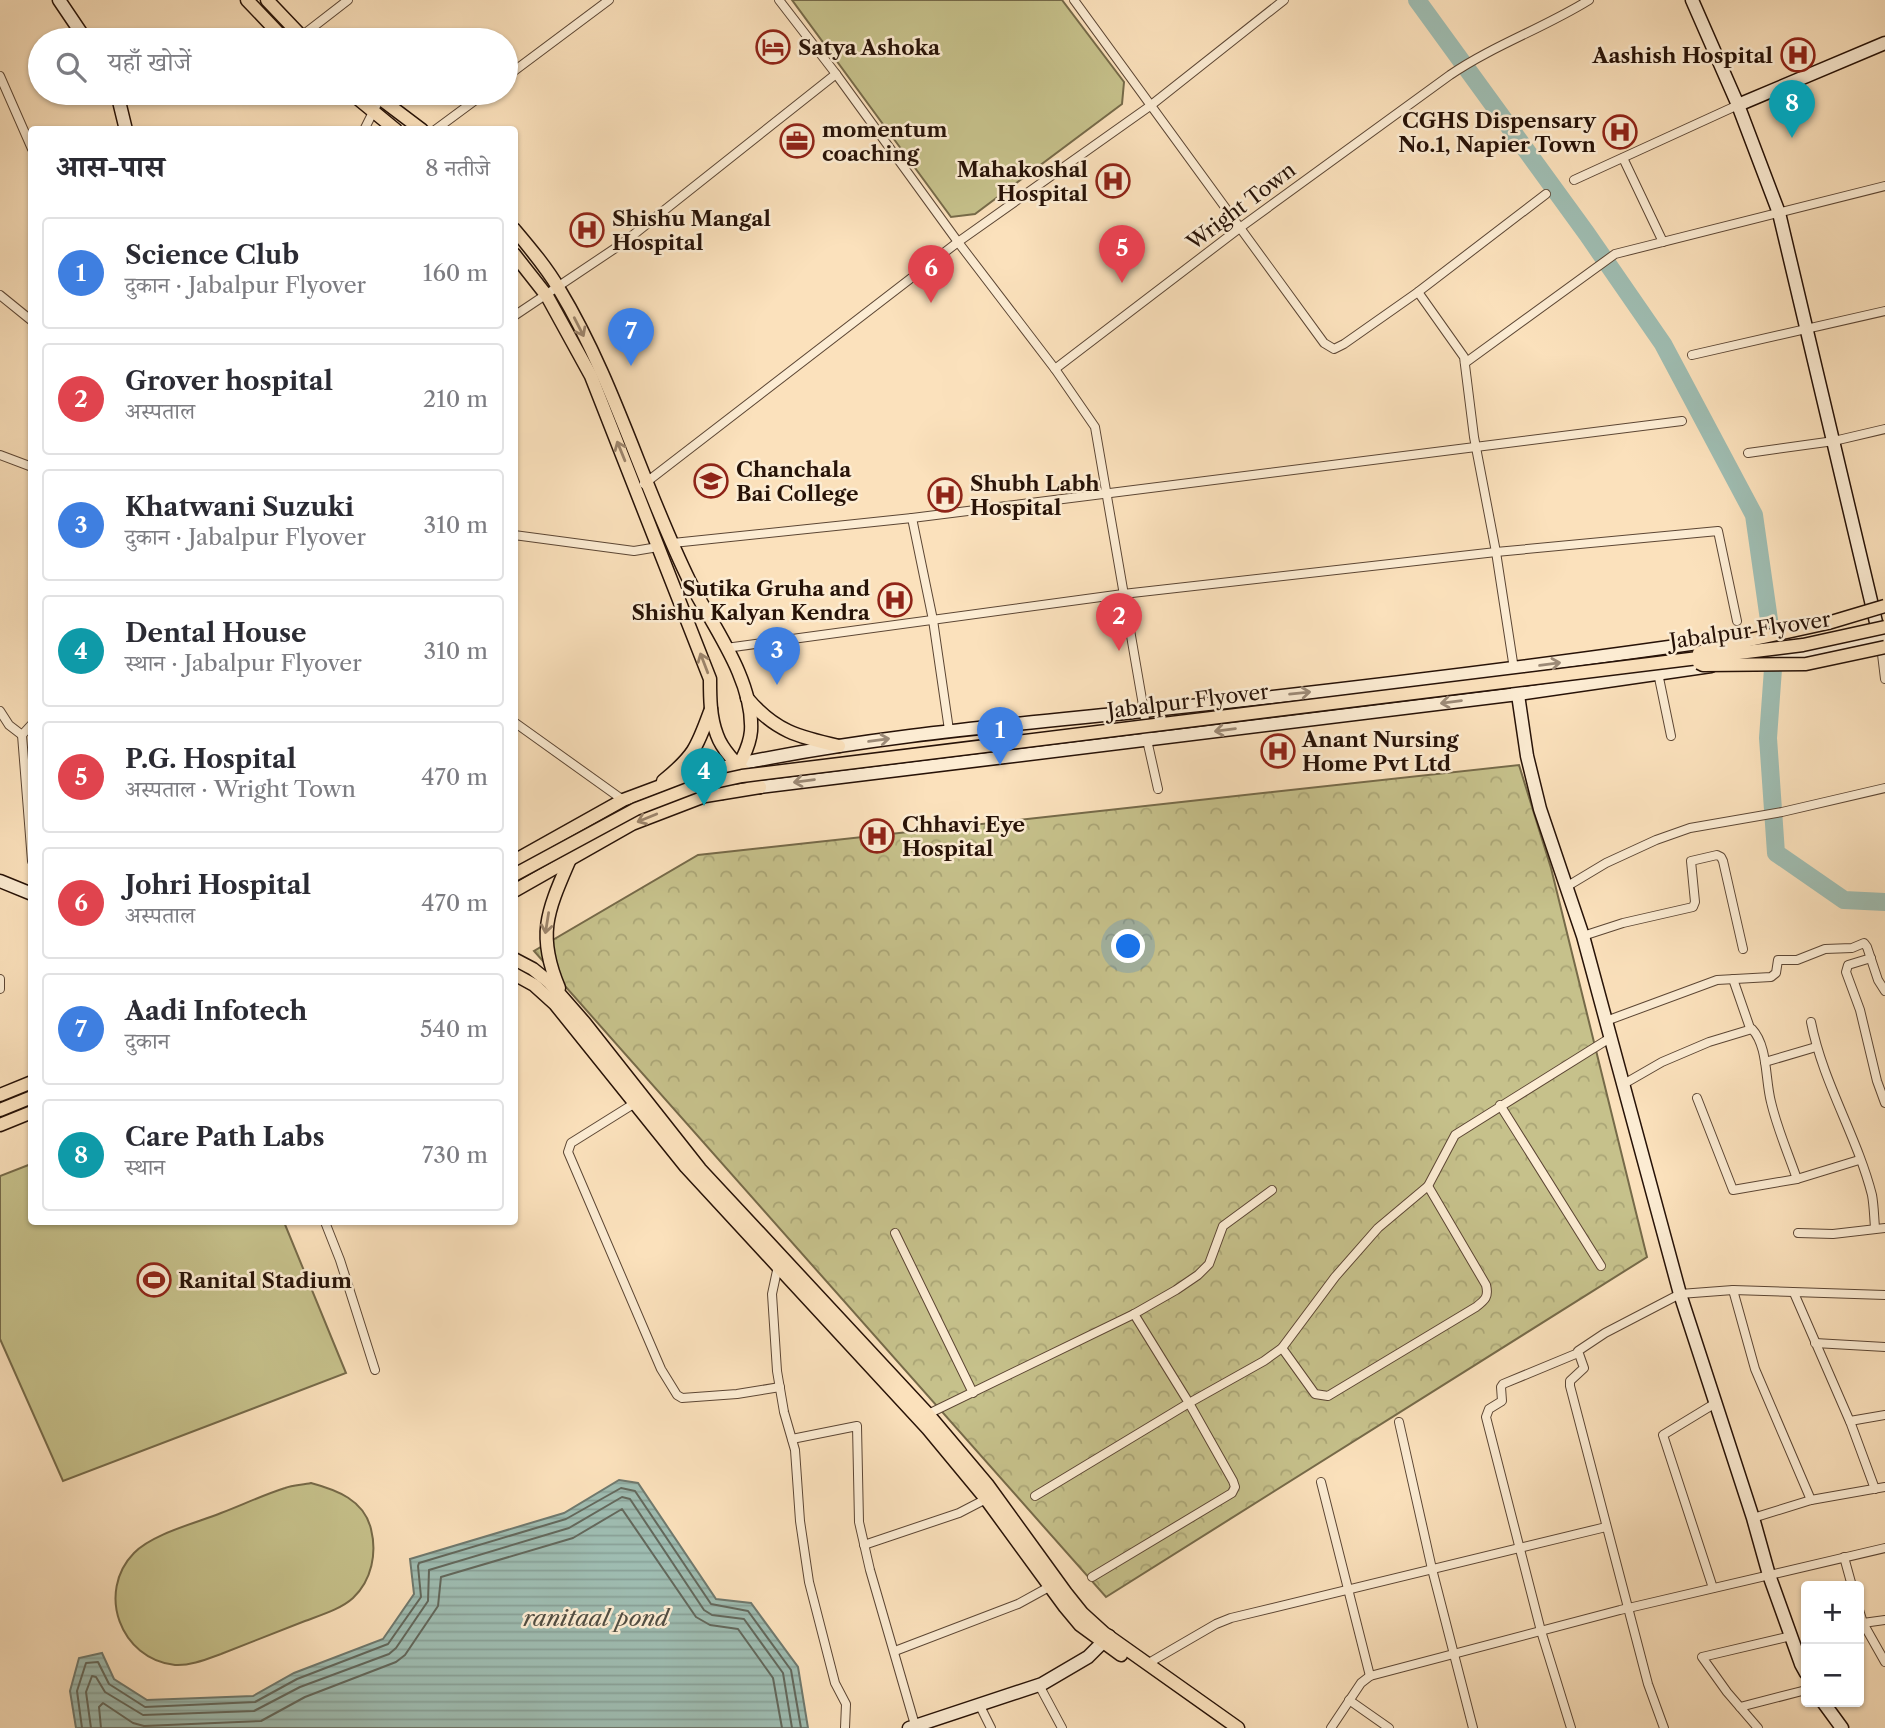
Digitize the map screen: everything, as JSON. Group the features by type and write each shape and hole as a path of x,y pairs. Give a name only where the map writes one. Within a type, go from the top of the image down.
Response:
{"main road":[{"path":"247,0 274,28"},
{"path":"267,0 291,28"},
{"path":"378,105 393,126"},
{"path":"383,105 416,126"},
{"path":"518,234 559,287 601,369 641,485 658,547 710,679 711,709 717,737 726,751 760,787"},
{"path":"518,259 547,296 590,376 641,485 737,667 751,732 739,764 722,793"},
{"path":"1688,659 1708,649 1882,611"},
{"path":"1688,659 1703,665 1806,664 1884,638"},
{"name":"Jabalpur Flyover","path":"518,873 636,809 696,786 742,776 1803,645 1884,638"},
{"path":"745,695 762,715 782,730 799,737 839,746"},
{"path":"657,786 684,764 697,747 711,709"},
{"path":"518,859 623,800 657,786 739,764"},
{"path":"518,889 632,824 677,805 722,793 760,787"},
{"path":"564,999 549,966 545,930 552,901 570,859"},
{"path":"518,961 533,969 564,999 700,1169 928,1414 987,1484 1066,1593 1105,1639 1225,1728"},
{"path":"518,976 534,985 555,1004 686,1167 928,1429 986,1499 1049,1587 1080,1625 1147,1664 1238,1728"},
{"path":"0,1095 28,1084"},
{"path":"0,1110 28,1099"},
{"path":"0,1125 28,1114"}],"street":[{"path":"59,0 78,28"},
{"path":"314,28 348,0"},
{"path":"518,68 609,0"},
{"path":"779,0 1055,369 1095,427 1147,740 1158,789"},
{"path":"1074,0 1325,343 1334,349 1418,292 1546,194"},
{"path":"641,485 958,242 1150,106 1284,0"},
{"name":"Wright Town","path":"1055,369 1241,227 1450,75 1475,58 1589,0"},
{"path":"1692,0 1738,105 1779,213 1833,441 1882,611 1885,679"},
{"path":"1574,180 1738,105 1885,43"},
{"path":"518,314 623,243 836,74"},
{"path":"0,76 28,140"},
{"path":"120,105 125,126"},
{"path":"365,126 373,105"},
{"path":"440,126 469,105"},
{"path":"1623,158 1663,242"},
{"path":"1465,363 1615,254 1885,186"},
{"path":"1418,292 1464,357 1476,447 1496,552 1527,756 1540,809 1583,936 1680,1294 1769,1575 1801,1661"},
{"path":"0,295 28,318"},
{"path":"1692,355 1885,311"},
{"path":"673,543 912,518 1682,421"},
{"path":"1748,453 1833,441 1885,429"},
{"path":"0,455 28,466"},
{"path":"912,518 933,620 949,730"},
{"path":"726,648 1123,594 1496,552 1718,531 1737,621"},
{"path":"518,536 634,551 658,547"},
{"path":"739,764 949,730 1514,669 1776,632 1882,611"},
{"path":"760,787 1518,694 1780,657 1884,638"},
{"path":"1658,673 1671,736"},
{"path":"0,711 3,721 22,735"},
{"path":"518,725 623,800"},
{"path":"28,728 22,735 28,811"},
{"path":"1566,887 1606,863 1690,828 1783,812 1885,788"},
{"path":"1583,936 1623,923 1693,907 1695,902 1691,861 1717,855 1723,861 1743,949"},
{"path":"1,885 28,893"},
{"path":"1606,1021 1717,980 1771,977 1776,973 1778,960 1797,960 1833,948 1852,948 1864,943 1885,992"},
{"path":"1871,958 1848,965 1846,972 1860,1010 1884,1101"},
{"path":"0,978 0,989"},
{"path":"1733,979 1750,1028 1756,1033 1765,1062 1770,1101 1797,1179"},
{"path":"1811,1023 1826,1079 1873,1198 1875,1227"},
{"path":"1622,1084 1662,1062 1750,1028"},
{"path":"1035,1496 1282,1348 1335,1277 1378,1228 1428,1186 1455,1135 1611,1038"},
{"path":"1765,1062 1816,1046"},
{"path":"1698,1098 1733,1190 1797,1179 1859,1160"},
{"path":"635,1103 571,1143 568,1152 661,1369 677,1395 682,1398 737,1394 780,1387"},
{"path":"1500,1105 1601,1266"},
{"path":"1282,1348 1315,1394 1328,1396 1486,1300 1486,1285 1428,1186"},
{"path":"928,1414 1134,1314 1176,1290 1209,1264 1223,1226 1272,1190"},
{"path":"328,1225 375,1370"},
{"path":"1797,1233 1833,1234 1875,1227 1885,1228"},
{"path":"895,1233 973,1393"},
{"path":"778,1266 772,1294 780,1387 797,1471 800,1521 809,1582 835,1683 846,1704 845,1728"},
{"path":"1733,1290 1755,1369 1811,1500"},
{"path":"1571,1728 1541,1631 1487,1413 1503,1401 1503,1384 1578,1353 1605,1333 1680,1294 1733,1290 1885,1295"},
{"path":"1794,1293 1850,1421 1875,1489"},
{"path":"1092,1577 1232,1493 1235,1487 1189,1403 1134,1314"},
{"path":"1815,1343 1885,1347"},
{"path":"1578,1353 1584,1368 1569,1383 1648,1684 1664,1728"},
{"path":"1713,1588 1663,1435 1714,1404"},
{"path":"1850,1421 1885,1416"},
{"path":"1399,1422 1432,1569 1473,1728"},
{"path":"792,1439 857,1426 859,1522 895,1651 912,1727 1039,1685 1088,1657 1105,1639"},
{"path":"1321,1482 1370,1676"},
{"path":"1753,1518 1811,1500 1885,1487"},
{"path":"864,1545 959,1513 986,1499"},
{"path":"1147,1664 1231,1618 1606,1527"},
{"path":"1331,1728 1361,1683 1370,1676 1629,1608 1885,1548"},
{"path":"1844,1557 1851,1581"},
{"path":"895,1651 1018,1604 1049,1587"},
{"path":"1864,1623 1885,1619"},
{"path":"1864,1625 1885,1662"},
{"path":"1758,1728 1702,1657 1791,1636"},
{"path":"1039,1685 1062,1728"},
{"path":"1740,1707 1801,1691"},
{"path":"1349,1700 1389,1728"},
{"path":"980,1706 991,1728"},
{"path":"1827,1707 1842,1728"}],"green space":[{"path":"792,0 1062,0 1124,82 1122,104 975,214 951,217"},
{"path":"1519,765 1551,868 1647,1257 1106,1597 534,951 698,855"},
{"name":"Ranital Stadium","path":"28,1165 28,1225 285,1225 346,1373 63,1481 0,1339 0,1176"},
{"path":"311,1483 330,1489 356,1504 371,1529 373,1557 369,1575 353,1598 324,1614 221,1654 187,1664 175,1665 156,1660 140,1650 128,1637 116,1604 117,1586 123,1569 142,1546 175,1530 269,1494"}],"water":[{"name":"ranitaal pond","path":"619,1480 638,1483 716,1599 751,1603 798,1667 808,1728 76,1728 70,1691 79,1658 102,1653 114,1679 147,1700 253,1696 294,1673 383,1639 414,1594 410,1559 564,1513"}],"waterway":[{"path":"1417,0 1587,234 1663,344 1754,515 1774,655 1768,738 1776,853 1844,900 1885,902"}],"place":[{"name":"Satya Ashoka","path":"773,47"},
{"name":"Aashish Hospital","path":"1798,55"},
{"name":"CGHS Dispensary No.1, Napier Town","path":"1620,132"},
{"name":"Care Path Labs","path":"1792,138"},
{"name":"momentum coaching","path":"797,141"},
{"name":"Mahakoshal Hospital","path":"1113,181"},
{"name":"Shishu Mangal Hospital","path":"587,230"},
{"name":"P.G. Hospital","path":"1122,283"},
{"name":"Johri Hospital","path":"931,303"},
{"name":"Aadi Infotech","path":"631,366"},
{"name":"Chanchala Bai College","path":"711,481"},
{"name":"Shubh Labh Hospital","path":"945,495"},
{"name":"Sutika Gruha and Shishu Kalyan Kendra","path":"895,600"},
{"name":"Grover hospital","path":"1119,651"},
{"name":"Khatwani Suzuki","path":"777,685"},
{"name":"Anant Nursing Home Pvt Ltd","path":"1278,751"},
{"name":"Science Club","path":"1000,765"},
{"name":"Dental House","path":"704,806"},
{"name":"Chhavi Eye Hospital","path":"877,836"},
{"name":"Ranital Stadium","path":"154,1280"}]}
